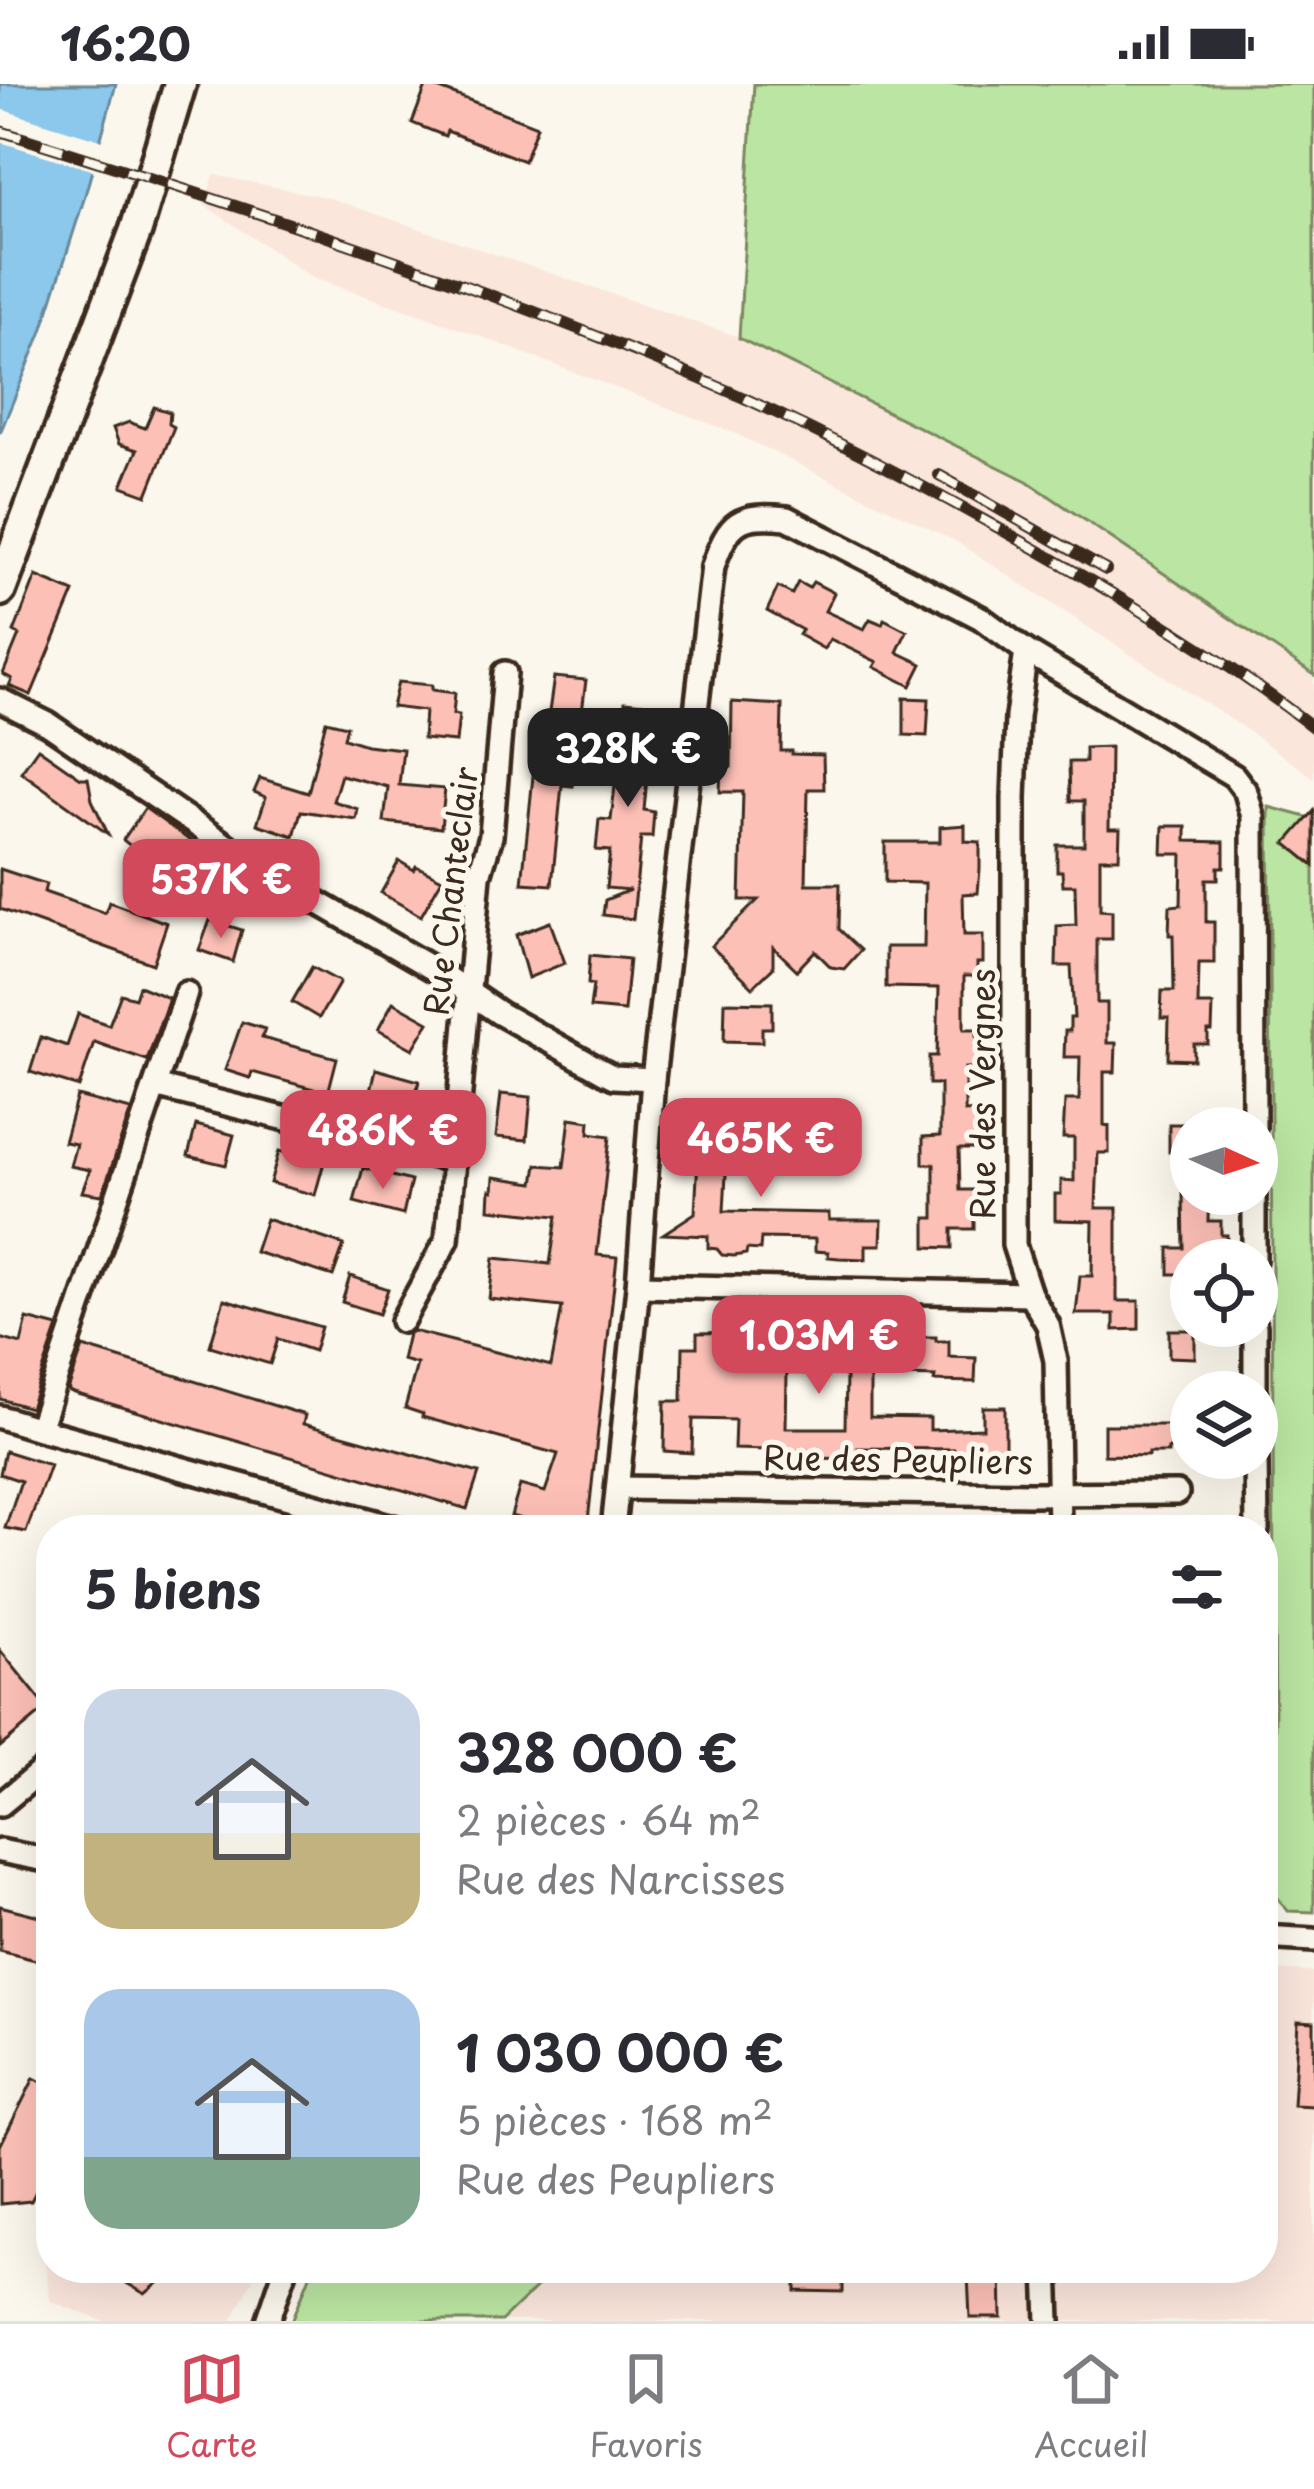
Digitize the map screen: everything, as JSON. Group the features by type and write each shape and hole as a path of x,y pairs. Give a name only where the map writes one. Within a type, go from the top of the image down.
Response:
{"main road":[{"path":"0,590 136,230 180,84"}],"street":[{"path":"614,1515 653,1079 712,566 722,540 736,524 757,515 788,518 981,619 1234,776 1246,792 1253,817 1254,1107"},
{"name":"Rue des Vergnes","path":"1026,651 1017,717 1014,798 1014,1245 1030,1294 1048,1325 1056,1361 1059,1515"},
{"name":"Rue Chanteclair","path":"401,1321 447,1240 479,876 491,836 506,673"},
{"path":"0,700 48,724 267,873 499,1013 614,1077 653,1079"},
{"path":"39,1429 186,993"},
{"path":"155,1086 454,1161"},
{"path":"638,1286 1030,1294"},
{"path":"0,1417 352,1515"},
{"path":"1256,1479 1257,1515"},
{"name":"Rue des Peupliers","path":"617,1488 1178,1493"},
{"path":"0,1805 36,1775"},
{"path":"0,1851 36,1858"},
{"path":"1278,1938 1314,1940"},
{"path":"268,2321 281,2283"},
{"path":"1048,2283 1049,2321"}],"shaded area":[{"path":"214,175 326,197 739,337 1027,481 1314,675 1314,778 955,541 732,432 313,278 204,205"},
{"path":"1278,1971 1314,1972 1314,2321 501,2321 541,2283 1278,2283"},
{"path":"48,2283 251,2283 232,2321 103,2321 50,2301"}],"green space":[{"path":"754,84 1314,84 1314,675 1027,481 739,338"},
{"path":"1269,807 1314,819 1314,1912 1288,1911 1278,1898 1278,1515 1274,1515 1273,1479 1278,1479 1278,1371 1273,1371 1272,1347 1278,1347 1278,1239 1272,1239 1272,1215 1278,1215 1278,1107 1271,1107"},
{"path":"307,2283 541,2283 501,2321 292,2321"}],"water":[{"path":"0,84 116,84 42,331 0,433"}],"pier":[{"path":"0,109 107,142 98,172 0,142"}],"building":[{"path":"427,84 537,126 524,161 447,131 445,136 412,123"},
{"path":"154,407 170,412 169,424 174,427 147,495 122,486 137,450 119,444 113,428 129,422 145,428"},
{"path":"36,576 74,592 31,695 9,686 12,679 3,674"},
{"path":"798,582 809,588 813,582 834,593 825,611 864,629 870,619 882,624 884,619 907,631 897,652 922,664 911,686 874,667 877,662 830,639 824,649 799,635 802,630 767,611 778,587 792,594"},
{"path":"554,677 586,680 573,786 562,785 552,885 522,883 539,718 548,719"},
{"path":"398,682 455,693 456,742 423,739 425,711 392,707"},
{"path":"904,698 929,699 927,736 904,735"},
{"path":"625,702 654,705 644,810 654,812 652,837 641,837 633,919 603,915 605,900 630,890 606,888 610,851 596,850 599,819 611,820"},
{"path":"732,702 782,705 781,751 823,755 824,789 808,789 806,884 840,884 839,929 861,950 844,969 831,967 815,951 797,970 773,947 773,968 753,987 711,946 758,900 740,900 743,792 720,792 721,767 731,767"},
{"path":"326,721 347,726 344,738 403,749 399,785 445,789 441,828 384,822 388,787 341,775 333,801 358,809 356,819 301,811 294,836 257,824 266,797 254,792 260,778 308,793"},
{"path":"1110,747 1109,829 1120,829 1119,858 1100,858 1100,910 1112,911 1112,939 1097,939 1097,1003 1107,1003 1107,1043 1116,1043 1115,1072 1104,1072 1109,1153 1098,1153 1096,1208 1117,1208 1117,1301 1139,1301 1139,1329 1114,1330 1114,1314 1076,1314 1080,1276 1092,1276 1093,1221 1055,1220 1055,1194 1061,1194 1061,1180 1074,1181 1074,1138 1063,1138 1065,1100 1079,1100 1080,1057 1064,1057 1065,1031 1070,1031 1070,1018 1074,1018 1071,966 1056,966 1057,926 1076,925 1075,885 1063,885 1062,871 1057,871 1057,845 1084,845 1084,801 1070,801 1069,762 1085,762 1085,748"},
{"path":"38,748 81,778 88,778 92,800 108,834 21,772"},
{"path":"145,808 207,853 200,865 222,873 216,896 146,869 127,855 132,847 123,840"},
{"path":"1314,811 1314,866 1286,843"},
{"path":"965,825 965,841 980,842 980,869 978,893 963,894 964,935 983,935 983,963 977,963 977,976 964,976 964,1029 977,1029 977,1042 982,1042 982,1068 965,1068 965,1112 979,1111 979,1149 959,1149 960,1190 974,1190 974,1229 952,1229 952,1248 926,1247 926,1218 934,1218 934,1164 923,1164 923,1137 940,1136 940,1084 929,1084 929,1056 937,1056 939,988 886,987 886,947 924,947 925,883 885,882 885,842 940,842 940,827"},
{"path":"1163,826 1186,826 1186,841 1224,842 1224,867 1218,867 1218,879 1206,879 1206,922 1214,922 1214,963 1199,963 1198,1005 1213,1005 1212,1031 1208,1031 1208,1044 1194,1044 1194,1060 1168,1059 1169,1018 1161,1018 1162,991 1174,991 1170,906 1181,905 1182,854 1162,854"},
{"path":"399,861 442,879 421,916 381,893"},
{"path":"0,869 46,884 44,892 105,913 109,902 167,923 153,964 0,909"},
{"path":"210,920 242,930 233,962 199,950"},
{"path":"550,922 565,963 528,978 516,935"},
{"path":"590,955 629,959 624,1011 590,1008"},
{"path":"312,967 340,982 319,1018 292,1002"},
{"path":"139,986 169,998 147,1060 94,1042 79,1087 30,1072 41,1037 67,1046 78,1014 109,1025 121,994 135,998"},
{"path":"393,1002 429,1022 413,1049 378,1030"},
{"path":"725,1002 772,1003 772,1028 762,1028 762,1042 724,1041"},
{"path":"242,1022 265,1029 262,1038 337,1058 328,1093 252,1072 250,1078 225,1070"},
{"path":"376,1069 419,1081 411,1112 369,1099"},
{"path":"501,1094 531,1097 527,1140 496,1137"},
{"path":"77,1096 131,1110 102,1195 82,1192 90,1170 70,1166 76,1144 64,1142"},
{"path":"707,1106 777,1107 773,1134 728,1138 724,1211 829,1213 829,1220 882,1220 881,1245 866,1245 866,1259 839,1258 815,1251 815,1239 761,1238 760,1250 747,1249 746,1254 734,1256 708,1248 708,1236 663,1234 695,1213 698,1158 706,1158"},
{"path":"570,1118 590,1121 589,1133 610,1136 597,1255 617,1257 589,1515 511,1515 520,1485 545,1492 558,1454 422,1417 405,1408 417,1364 402,1360 408,1334 413,1331 551,1366 562,1307 489,1299 494,1258 550,1264 557,1216 489,1209 490,1190 494,1177 534,1183 537,1165 564,1167"},
{"path":"196,1125 234,1135 226,1165 188,1156"},
{"path":"279,1151 324,1162 315,1195 270,1183"},
{"path":"363,1168 411,1181 403,1215 354,1202"},
{"path":"1183,1215 1208,1215 1208,1221 1221,1221 1221,1235 1227,1235 1227,1239 1184,1239"},
{"path":"266,1219 344,1245 333,1276 255,1252"},
{"path":"350,1276 388,1289 379,1314 342,1302"},
{"path":"224,1299 321,1327 314,1351 278,1339 270,1364 210,1346"},
{"path":"27,1319 58,1327 30,1408 0,1399 0,1338 21,1344"},
{"path":"804,1330 830,1330 831,1336 843,1336 843,1349 899,1351 898,1337 936,1337 936,1341 949,1341 949,1357 976,1358 975,1382 870,1375 870,1417 930,1418 930,1430 983,1428 983,1407 1005,1407 1005,1461 954,1460 954,1449 858,1448 858,1459 811,1458 810,1451 734,1449 735,1420 693,1419 692,1453 664,1451 665,1401 682,1401 683,1347 697,1347 697,1333 749,1332 749,1347 791,1348 792,1334 804,1334","holes":["787,1373 846,1375 845,1428 786,1428"]},
{"path":"1169,1330 1170,1347 1195,1347 1195,1358 1169,1357"},
{"path":"83,1347 305,1415 303,1424 479,1473 467,1509 74,1393 68,1390"},
{"path":"1104,1425 1170,1425 1168,1453 1104,1455"},
{"path":"5,1451 50,1465 26,1532 5,1528 21,1481 0,1474"},
{"path":"0,1650 36,1694 36,1717 0,1747"},
{"path":"0,1906 36,1915 36,1960 0,1951"},
{"path":"1298,2021 1314,2022 1314,2106 1293,2105"},
{"path":"34,2078 36,2191 31,2201 0,2204 0,2146"},
{"path":"126,2283 159,2283 145,2294"},
{"path":"796,2283 843,2283 843,2292 796,2291"},
{"path":"968,2283 1001,2283 1002,2318 970,2318"}],"railway":[{"path":"0,131 457,283 637,352 765,408 919,484 1105,589 1212,655 1314,728"},
{"path":"939,475 1106,570"}]}
